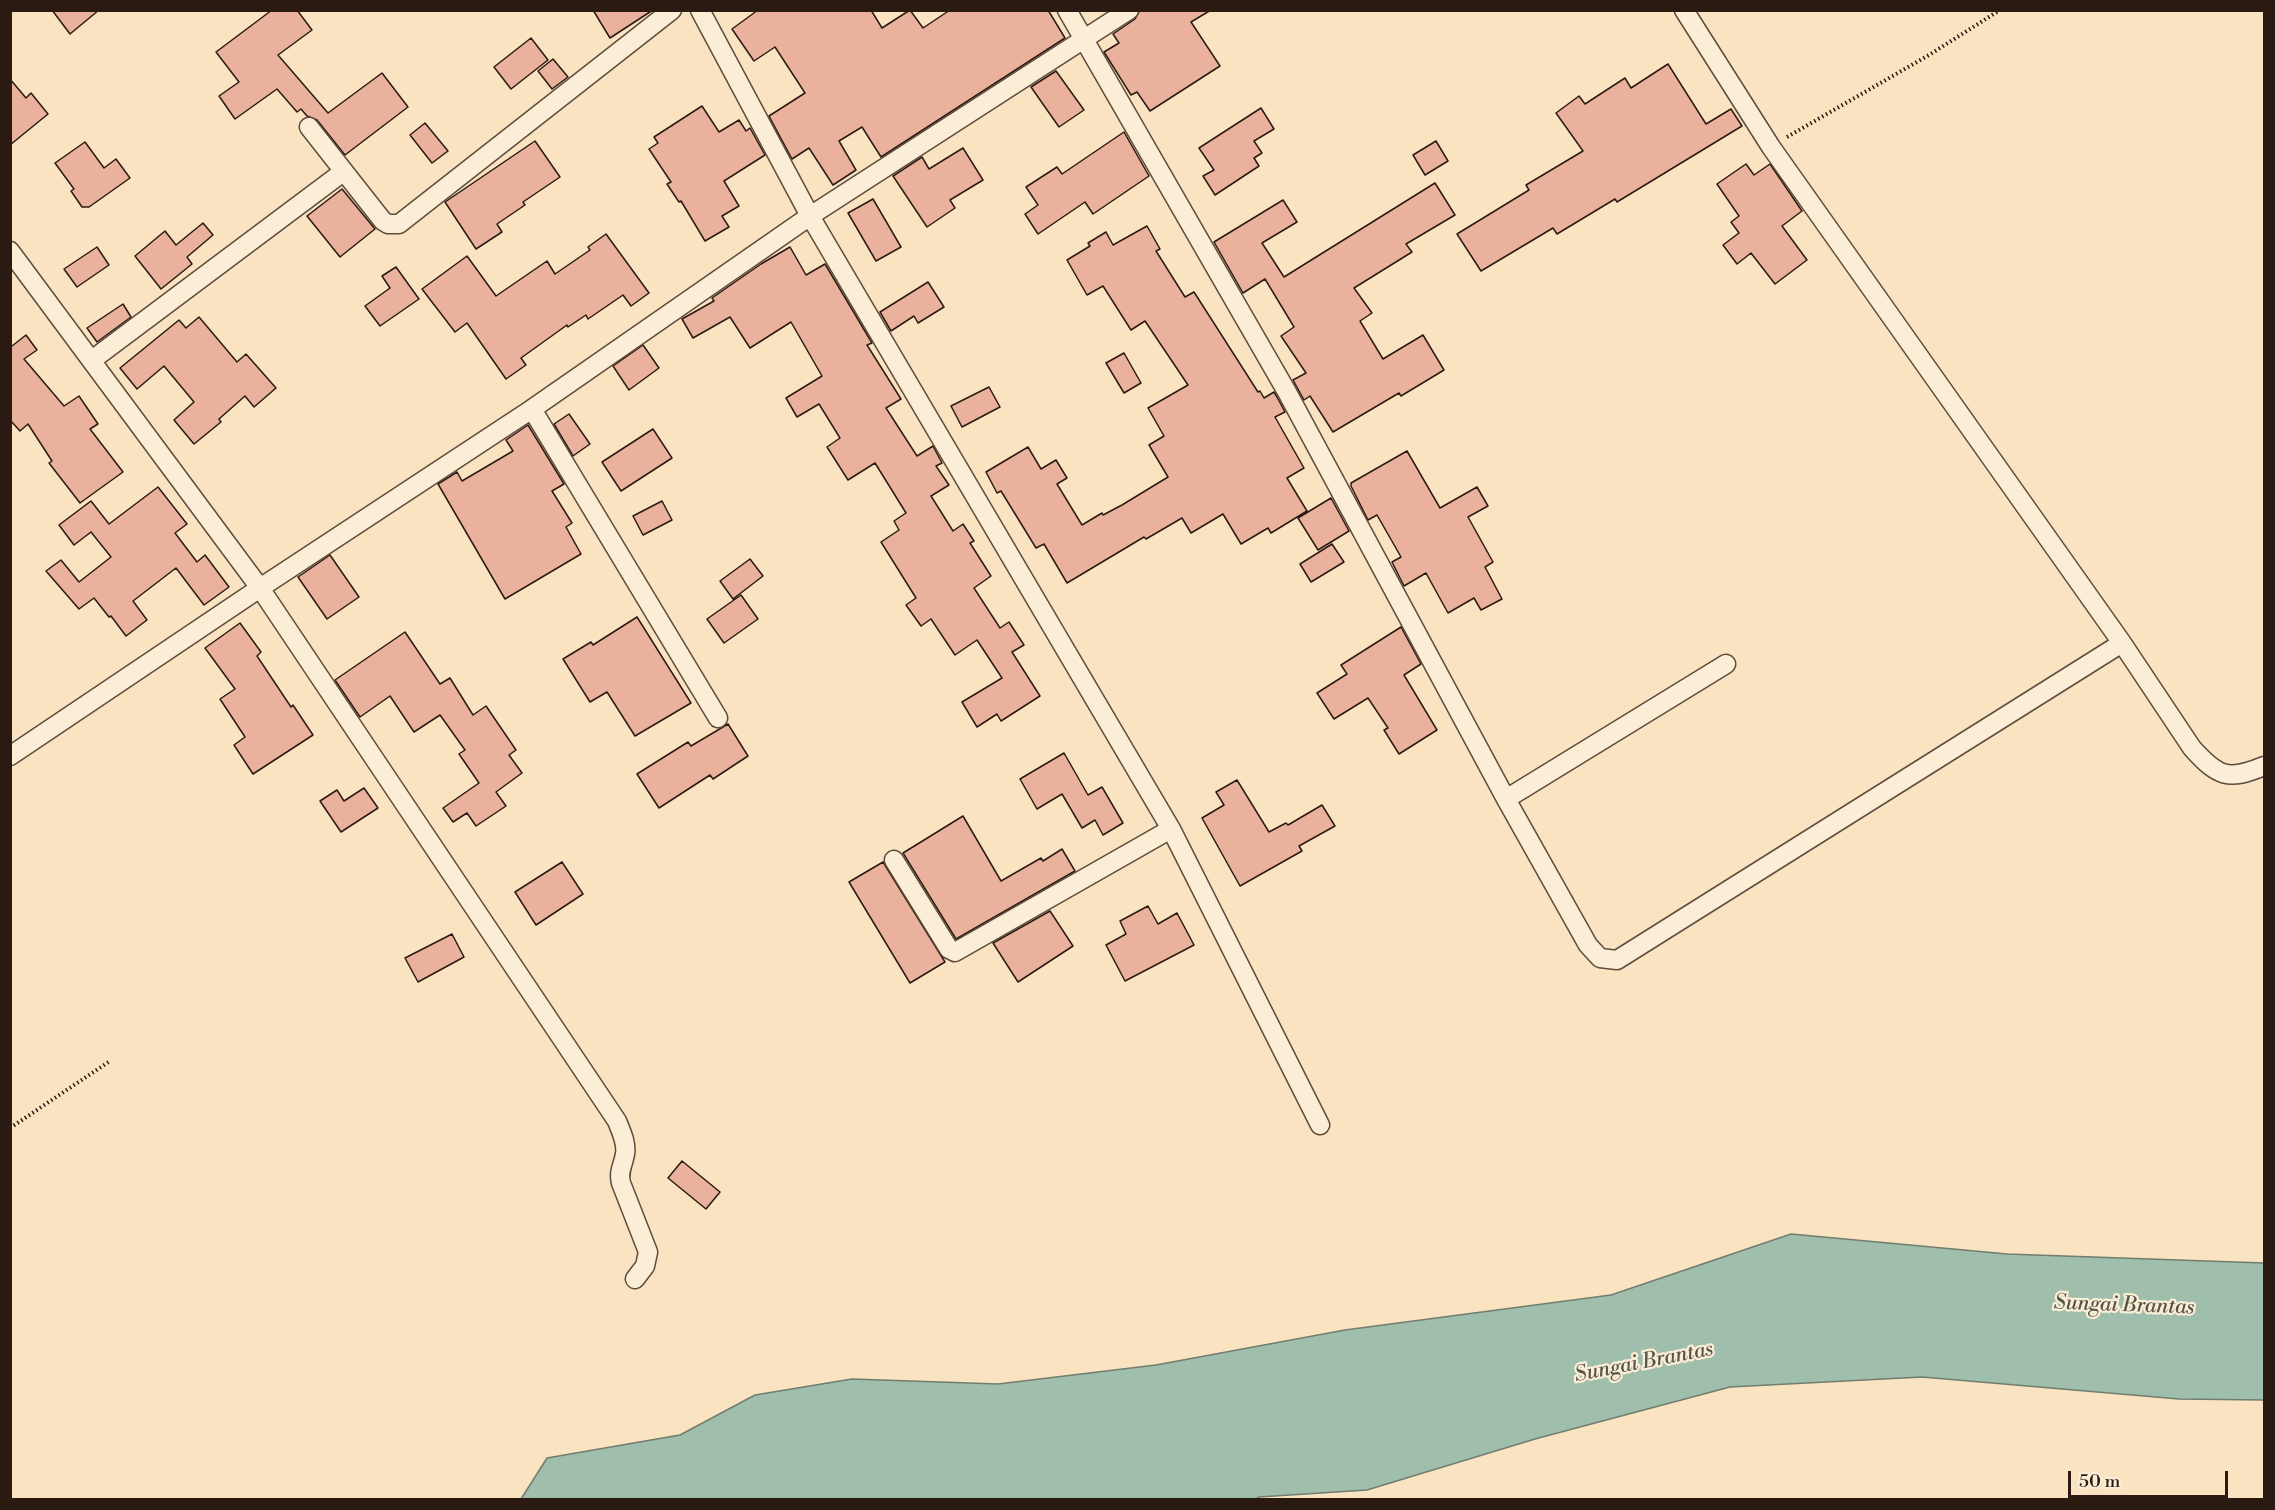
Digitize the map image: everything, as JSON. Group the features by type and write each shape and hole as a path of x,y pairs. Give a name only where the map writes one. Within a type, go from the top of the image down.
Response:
{"street":[{"path":"309,127 383,221 388,224 399,224 672,10"},
{"path":"699,10 810,216 1171,829 1320,1125"},
{"path":"1067,10 1287,392 1506,799 1594,954 1600,958 1617,960 2122,643"},
{"path":"10,756 532,409 810,216 1129,10"},
{"path":"1684,10 1771,147 2122,643 2192,748 2206,764 2231,776 2265,766"},
{"path":"92,360 343,172"},
{"path":"10,251 260,588 617,1121 625,1154 618,1172 648,1252 645,1266 634,1279"},
{"path":"532,409 718,718"},
{"path":"1506,799 1726,664"},
{"path":"894,860 946,945 955,952 1171,829"}],"path":[{"path":"1771,147 1929,55 2000,10"},
{"path":"10,1128 110,1061"}],"water":[{"name":"Sungai Brantas","path":"1791,1234 2007,1254 2264,1263 2264,1400 2179,1399 1922,1377 1730,1387 1535,1439 1367,1490 1259,1497 1254,1500 521,1499 547,1458 680,1435 755,1395 852,1379 998,1384 1156,1365 1345,1330 1611,1295"}],"building":[{"path":"52,10 99,10 70,34"},
{"path":"272,10 297,10 312,30 278,55 328,113 382,73 408,107 345,155 317,120 307,116 301,109 297,112 277,89 235,119 219,96 239,82 216,52"},
{"path":"593,10 653,10 610,38"},
{"path":"758,10 871,10 882,28 910,10 923,28 950,10 1048,10 1065,38 881,157 862,127 839,141 856,170 833,185 809,148 792,159 769,116 805,93 775,47 754,61 732,29"},
{"path":"1140,10 1211,10 1191,22 1220,66 1150,111 1137,92 1131,95 1104,52 1119,43 1113,34 1135,19"},
{"path":"531,38 548,60 511,89 494,67"},
{"path":"553,59 568,77 552,89 538,71"},
{"path":"1668,64 1706,124 1731,109 1742,126 1617,202 1615,199 1557,234 1553,228 1481,271 1457,234 1529,190 1526,185 1583,151 1556,113 1579,96 1585,104 1625,78 1631,88"},
{"path":"1056,71 1084,110 1059,127 1031,87"},
{"path":"10,79 26,98 31,93 48,114 10,145"},
{"path":"702,106 719,132 739,120 746,131 750,128 765,155 724,181 739,206 722,216 729,227 705,241 681,201 679,202 667,184 671,182 649,149 658,143 654,137"},
{"path":"1261,108 1274,129 1254,141 1262,153 1254,158 1259,166 1215,195 1203,176 1214,170 1199,148"},
{"path":"425,123 448,151 432,163 410,135"},
{"path":"1124,132 1149,176 1093,214 1085,202 1038,234 1025,214 1038,205 1026,187 1057,167 1062,174"},
{"path":"535,141 560,177 523,202 525,205 497,224 502,232 476,249 445,202"},
{"path":"1436,141 1448,161 1425,175 1413,155"},
{"path":"85,142 104,168 116,159 130,178 89,207 82,207 71,191 74,189 55,163"},
{"path":"963,148 983,180 950,200 955,208 927,227 893,176 922,157 929,169"},
{"path":"1746,164 1754,175 1770,164 1802,211 1782,226 1807,260 1775,284 1751,253 1737,264 1723,245 1739,233 1731,222 1739,216 1717,184"},
{"path":"1435,183 1455,215 1406,244 1412,252 1354,288 1372,313 1360,321 1383,359 1423,335 1444,370 1401,396 1399,393 1333,432 1310,396 1304,400 1293,380 1306,373 1281,336 1294,327 1265,279 1243,293 1214,242 1283,200 1297,222 1262,243 1284,277"},
{"path":"342,189 375,229 340,257 307,216"},
{"path":"873,199 901,247 876,261 848,213"},
{"path":"203,223 213,235 187,257 192,264 161,289 135,256 165,231 176,245"},
{"path":"1147,226 1160,249 1156,251 1185,297 1194,292 1258,392 1260,391 1264,398 1274,392 1277,397 1285,412 1275,417 1304,468 1287,478 1307,511 1271,533 1268,528 1241,544 1223,514 1191,533 1182,518 1146,539 1144,537 1067,583 1044,544 1036,548 1001,491 997,493 986,472 1028,447 1041,469 1056,460 1067,478 1057,484 1082,525 1122,505 1168,477 1149,445 1164,436 1148,408 1188,385 1145,321 1131,330 1103,286 1087,295 1067,260 1090,246 1088,243 1106,232 1113,245"},
{"path":"606,234 649,293 631,306 623,295 588,319 586,315 568,327 567,325 521,358 526,365 506,379 467,323 455,332 422,289 467,256 496,296 547,261 555,274 590,250 588,247"},
{"path":"97,247 109,265 77,287 64,269"},
{"path":"790,247 806,275 825,264 872,343 867,345 901,399 886,408 917,456 933,446 942,463 936,466 949,485 931,496 953,531 963,524 974,541 970,543 991,576 974,588 1000,628 1009,622 1024,645 1012,652 1040,696 1001,721 997,714 977,727 962,702 1002,678 977,640 955,655 931,619 921,626 906,605 916,598 881,542 899,530 894,521 906,513 875,463 848,480 827,447 840,438 819,404 797,417 786,398 822,376 791,322 750,348 730,317 693,338 682,319 714,301 712,298"},
{"path":"396,267 419,299 380,326 365,306 390,288 382,276"},
{"path":"928,282 944,307 918,323 914,316 891,331 880,312"},
{"path":"123,304 131,317 97,342 87,328"},
{"path":"199,317 237,362 246,354 276,388 254,407 245,396 219,419 221,422 194,444 174,420 194,402 164,366 137,389 120,368 179,320 186,328"},
{"path":"26,335 37,350 24,359 64,406 79,396 98,424 90,429 123,472 80,503 49,463 52,461 28,424 20,431 10,420 10,344 12,346"},
{"path":"643,345 659,368 629,390 613,366"},
{"path":"1124,353 1141,383 1124,393 1106,363"},
{"path":"989,387 1000,407 962,427 951,406"},
{"path":"569,414 590,444 573,456 554,424"},
{"path":"528,425 564,484 552,491 572,523 566,527 581,554 505,599 438,484 457,472 462,481 513,451 506,440"},
{"path":"653,429 672,458 621,491 602,462"},
{"path":"1407,451 1440,508 1477,487 1488,506 1468,517 1493,562 1485,567 1502,599 1481,610 1474,598 1448,613 1426,573 1404,586 1392,562 1401,557 1377,515 1368,520 1351,483"},
{"path":"158,487 187,524 175,533 197,562 205,555 229,587 204,605 176,568 133,601 147,620 126,636 94,598 79,609 46,571 61,560 79,582 111,557 91,532 74,545 59,525 91,501 109,524"},
{"path":"1331,498 1349,531 1318,550 1298,518"},
{"path":"662,501 672,520 643,535 633,516"},
{"path":"1332,544 1344,562 1311,582 1300,564"},
{"path":"330,555 359,597 327,619 298,577"},
{"path":"750,559 763,576 733,599 720,581"},
{"path":"741,595 758,619 724,643 707,619"},
{"path":"637,617 691,703 635,736 607,692 590,702 563,659 591,642 593,645"},
{"path":"240,623 261,652 257,656 313,735 253,774 234,745 245,737 220,699 235,689 205,648"},
{"path":"1401,627 1421,664 1404,675 1437,730 1399,754 1384,730 1388,728 1368,698 1334,719 1317,693 1347,674 1341,665"},
{"path":"405,632 440,684 450,678 473,715 486,706 516,750 509,755 522,773 496,792 506,806 476,826 467,813 453,822 443,808 479,783 459,754 465,750 440,715 414,732 390,696 360,717 335,680"},
{"path":"728,724 748,756 713,779 710,775 659,808 637,774 688,742 691,746"},
{"path":"1064,753 1088,795 1102,787 1123,823 1103,835 1095,820 1082,828 1062,794 1037,809 1020,779"},
{"path":"1237,780 1269,832 1286,823 1288,825 1322,805 1335,826 1299,846 1302,851 1240,886 1202,818 1224,805 1216,792"},
{"path":"364,788 378,808 341,832 320,801 337,790 344,801"},
{"path":"963,816 1001,881 1041,858 1043,861 1062,849 1075,871 956,939 903,853"},
{"path":"562,862 583,894 536,925 515,892"},
{"path":"883,862 945,962 910,983 849,882"},
{"path":"1148,906 1158,924 1177,913 1194,945 1125,981 1106,945 1126,934 1120,921"},
{"path":"1050,911 1073,946 1018,982 993,943"},
{"path":"452,934 464,957 418,982 405,958"},
{"path":"682,1161 720,1192 706,1209 668,1178"}]}
